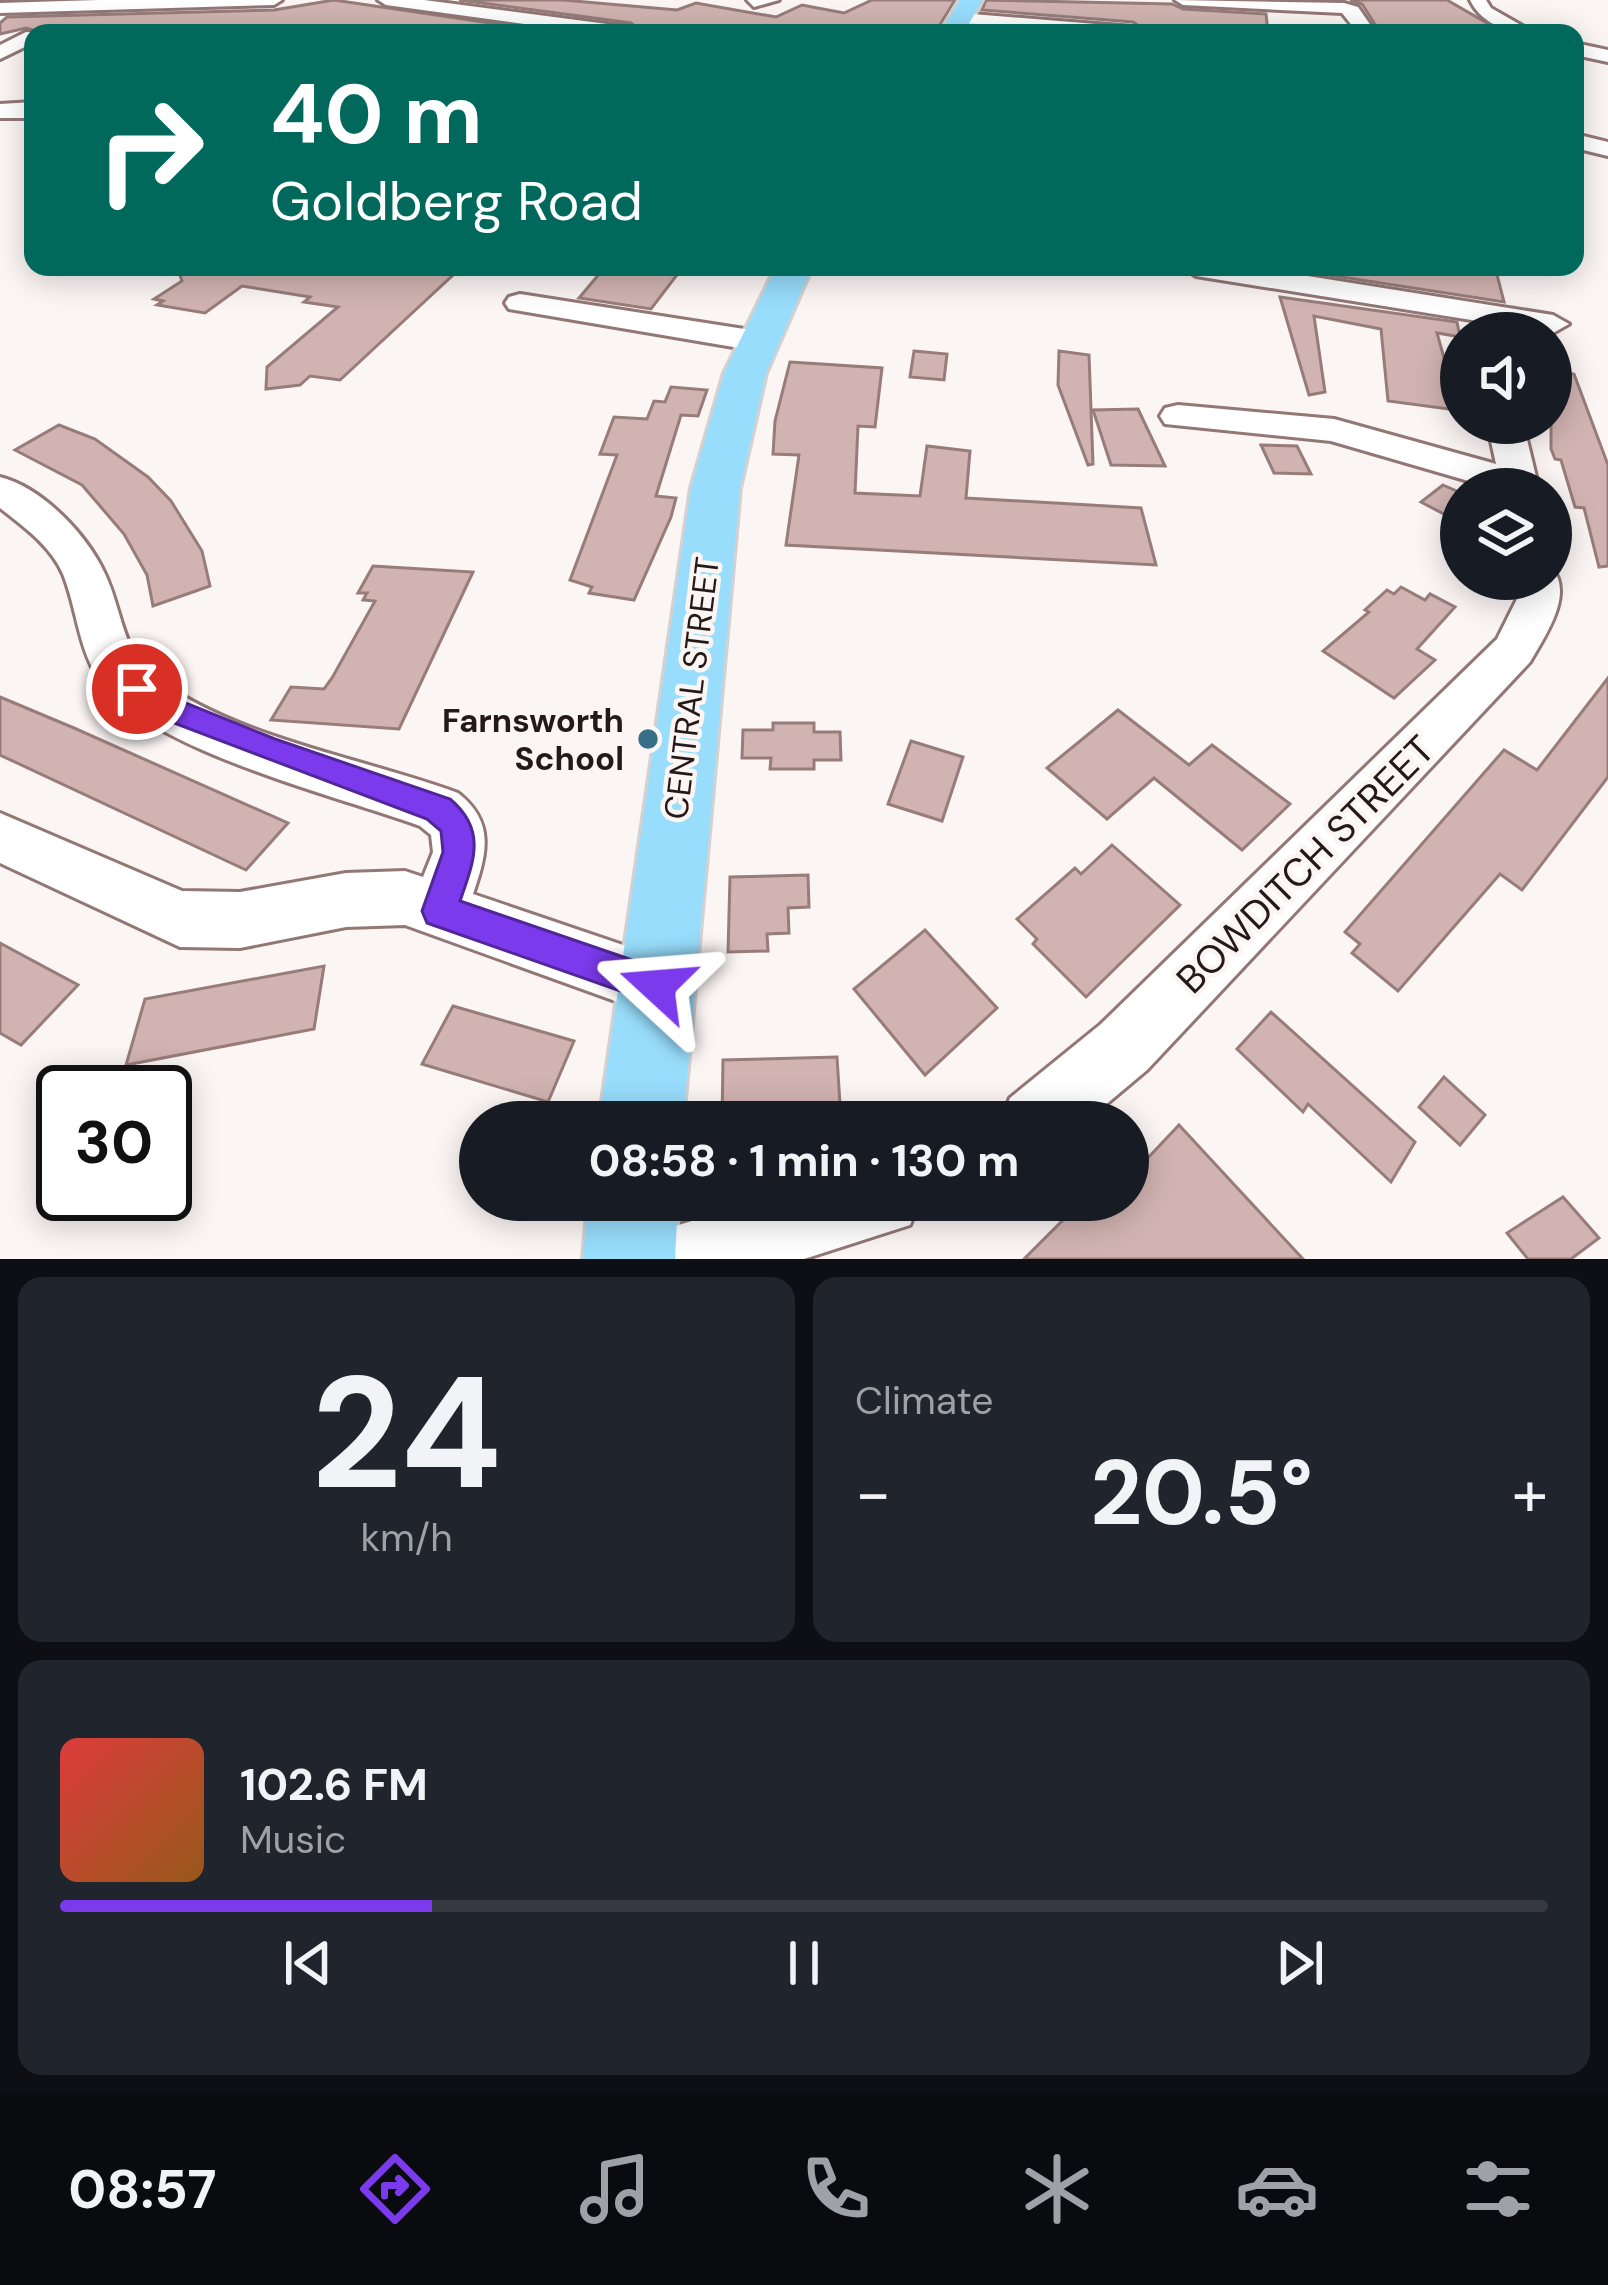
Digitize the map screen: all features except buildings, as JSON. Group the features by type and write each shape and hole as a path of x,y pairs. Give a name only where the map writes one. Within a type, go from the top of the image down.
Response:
{"main road":[{"name":"CENTRAL STREET","path":"643,1101 711,534 727,442 757,341 790,276"},
{"path":"629,1259 632,1221"}],"street":[{"path":"386,0 565,24"},
{"path":"1183,0 1347,8 1360,24"},
{"path":"1478,0 1484,11 1509,24"},
{"path":"0,8 267,1"},
{"path":"200,24 267,1"},
{"path":"56,24 96,4"},
{"path":"961,11 1063,24"},
{"path":"446,24 479,12"},
{"path":"1298,276 1442,312"},
{"path":"520,303 757,341"},
{"path":"1178,416 1334,430 1460,468"},
{"path":"0,490 52,531 83,570 108,651 118,671 137,689 163,707 264,748 439,809 457,824 460,852 439,911"},
{"name":"BOWDITCH STREET","path":"1059,1101 1124,1047 1514,650 1538,600"},
{"path":"0,837 180,919 240,920 376,896 405,898 657,986"},
{"path":"679,1259 812,1221"}],"place":[{"name":"Farnsworth School","path":"648,739"}],"route":[{"path":"137,689 163,707 264,748 439,809 457,824 460,852 439,911 657,986"}]}
